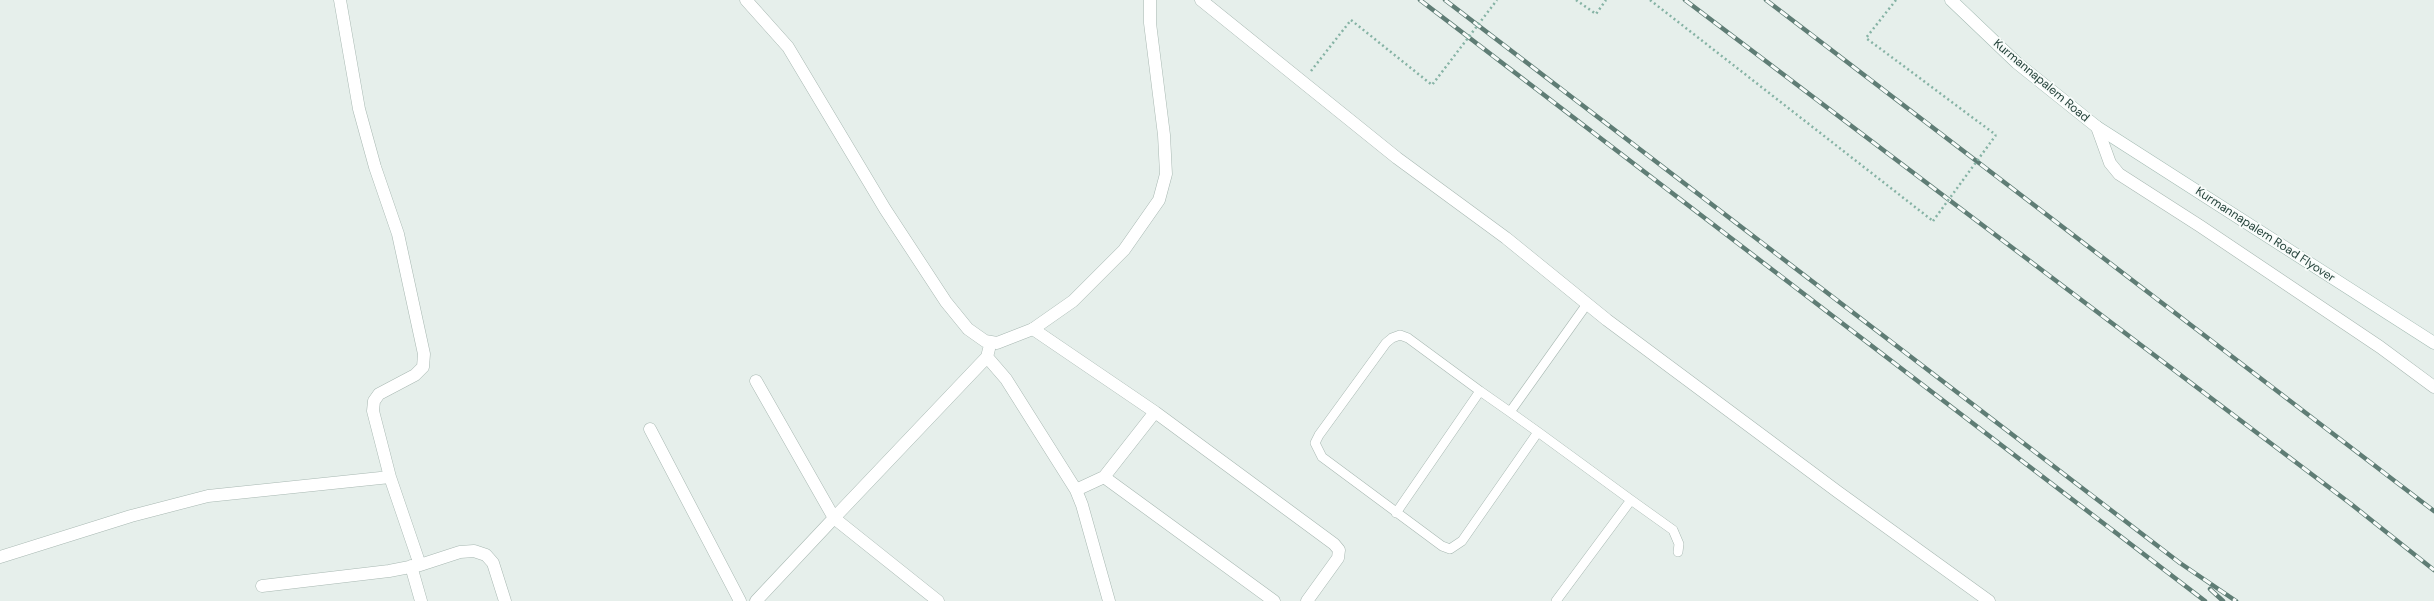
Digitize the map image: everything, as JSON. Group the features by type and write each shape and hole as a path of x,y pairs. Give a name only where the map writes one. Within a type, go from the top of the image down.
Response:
{"street":[{"path":"340,0 359,109 375,167 398,234 424,354 422,367 415,375 386,388 374,401 373,411 390,477 416,566 421,601"},
{"path":"746,0 788,47 885,209 946,302 968,329 990,342 997,343 1033,328 1073,301 1124,250 1159,200 1166,174 1164,135 1150,23 1150,0"},
{"path":"1201,0 1397,158 1506,238 1588,304 1838,492 1989,601"},
{"name":"Kurmannapalem Road","path":"1951,0 2017,63 2097,127"},
{"path":"2097,127 2110,163 2119,174 2335,316 2434,387"},
{"name":"Kurmannapalem Road Flyover","path":"2097,127 2434,343"},
{"path":"1033,328 1155,412 1334,544 1339,550 1338,558 1306,601"},
{"path":"756,601 986,357 990,342"},
{"path":"986,357 1006,378 1076,490 1082,505 1109,601"},
{"path":"756,381 834,518 938,601"},
{"path":"1076,490 1104,477 1155,412"},
{"path":"650,429 740,601"},
{"path":"0,557 131,516 208,496 390,477"},
{"path":"1104,477 1274,601"},
{"path":"262,586 361,575 416,566 460,552 474,551 486,555 494,563 504,601"}],"lane":[{"path":"1510,412 1588,304"},
{"path":"1538,432 1462,541 1456,547 1450,549 1442,546 1396,513 1322,457 1315,443 1319,435 1386,343 1392,338 1400,335 1408,338 1480,391 1538,432 1673,530 1679,544 1678,552"},
{"path":"1396,513 1480,391"},
{"path":"1556,601 1631,500"}],"path":[{"path":"1303,82 1351,20 1432,85 1497,0"},
{"path":"1576,0 1596,14 1606,0"},
{"path":"1650,0 1932,221 1996,135 1866,38 1896,0"}],"railway":[{"path":"1420,0 2205,601"},
{"path":"1445,0 2180,563 2236,601"},
{"path":"1685,0 2351,504 2434,570"},
{"path":"1766,0 2434,511"},
{"path":"2210,589 2223,601"}]}
